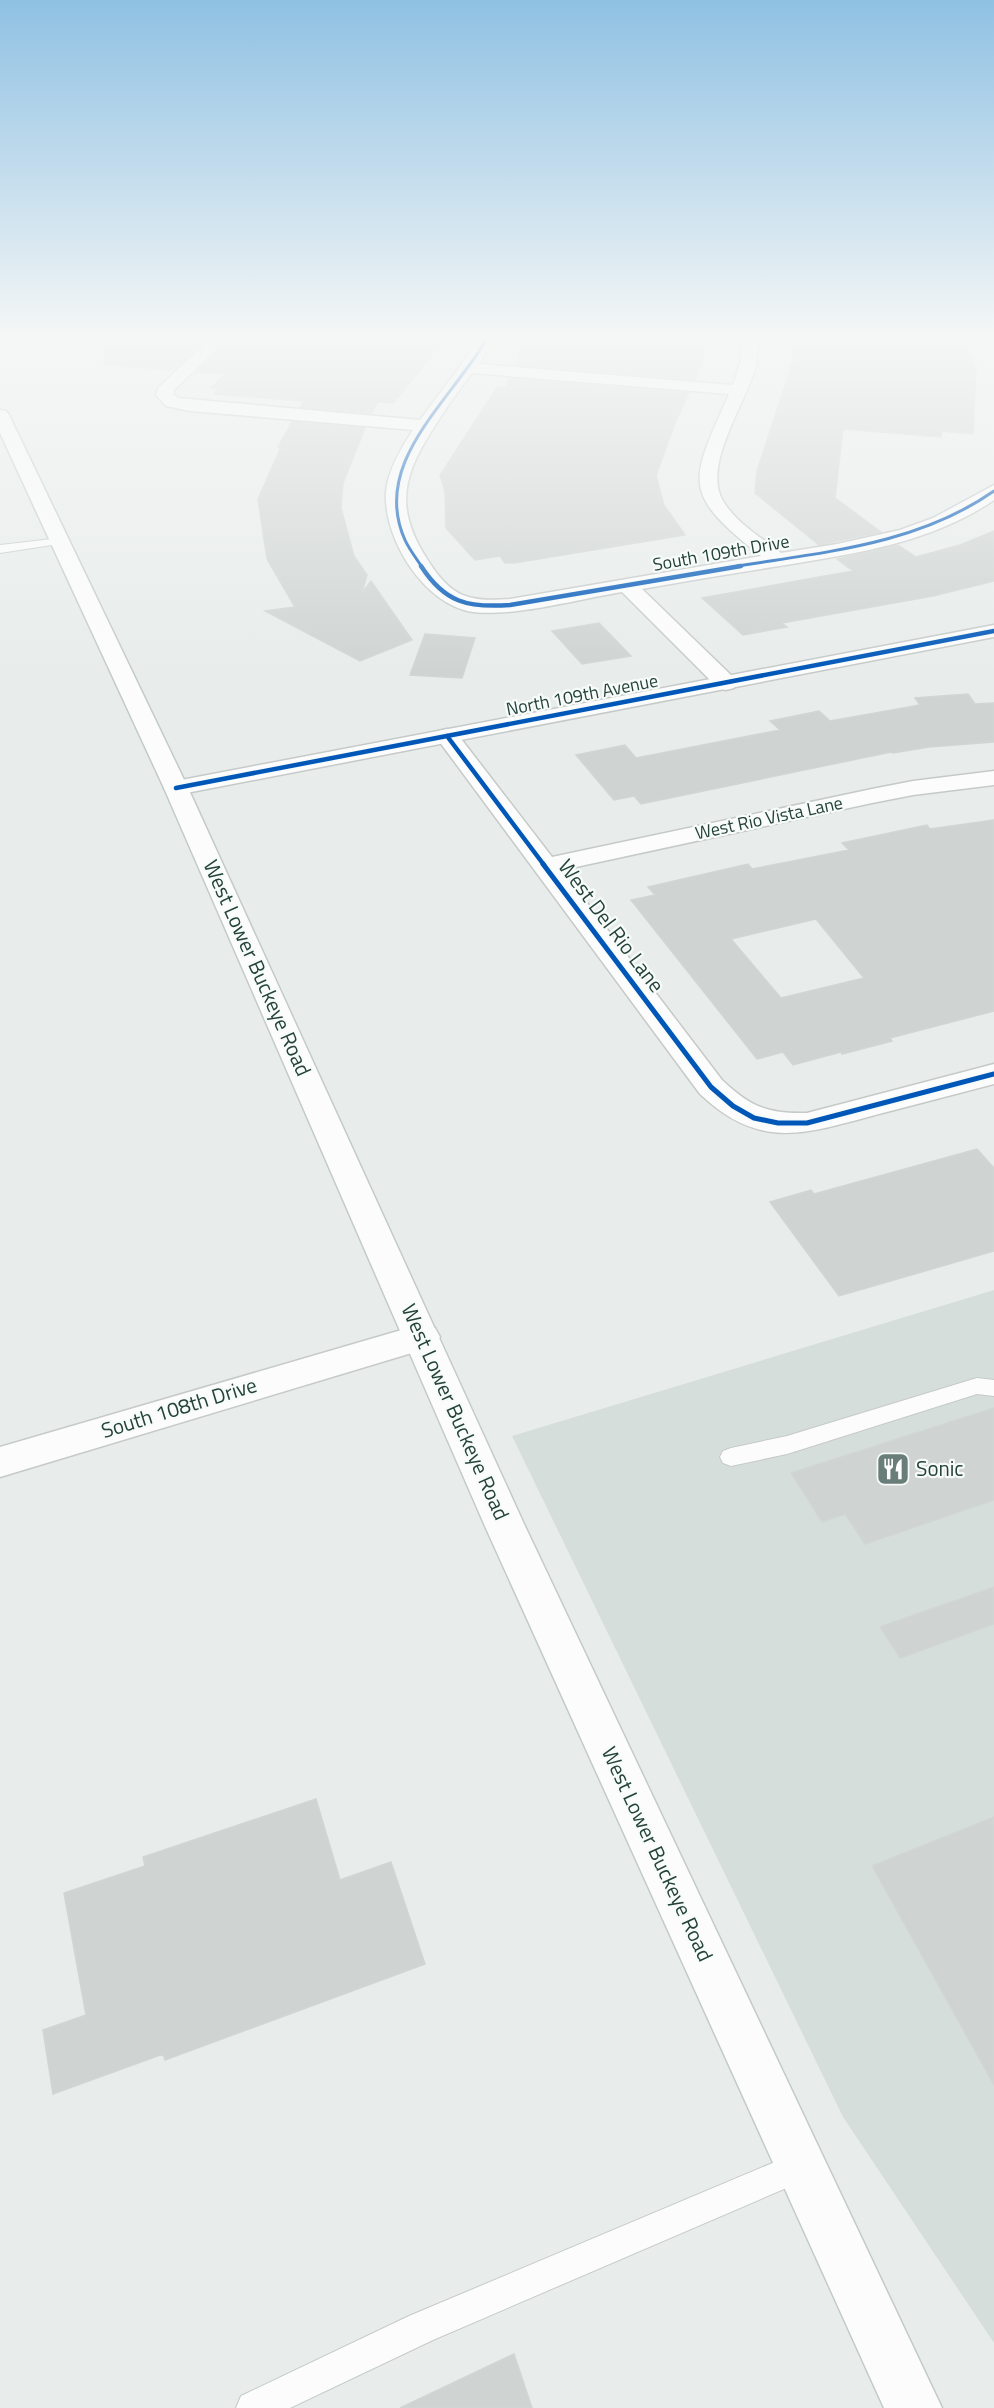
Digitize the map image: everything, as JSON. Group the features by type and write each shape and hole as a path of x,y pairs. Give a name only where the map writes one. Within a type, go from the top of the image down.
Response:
{"street":[{"name":"West Lower Buckeye Road","path":"17,449 176,788 504,1524 913,2408"},
{"name":"South 109th Drive","path":"409,449 399,469 395,493 398,521 411,552 441,592 457,602 468,605 510,604 891,537 936,523 973,506 994,491"},
{"path":"716,449 709,468 707,488 720,510 776,559"},
{"path":"626,585 726,683"},
{"name":"North 109th Avenue","path":"176,788 994,631"},
{"name":"West Del Rio Lane","path":"447,736 711,1087 742,1114 762,1122 785,1125 826,1120 994,1074"},
{"name":"West Rio Vista Lane","path":"546,866 882,794 994,778"},
{"name":"South 108th Drive","path":"0,1462 422,1337"}],"lane":[{"path":"0,549 61,541"},
{"path":"731,1457 787,1445 977,1386 994,1388"},
{"path":"253,2408 421,2328 801,2166"}],"shaded area":[{"path":"994,1290 994,2343 843,2117 512,1436"}],"building":[{"path":"280,449 356,449 343,483 341,508 354,556 367,575 362,593 371,581 412,640 360,661 265,611 295,607 267,559 258,499"},
{"path":"457,449 666,449 656,476 664,505 685,535 514,563 505,563 500,556 475,560 446,528 445,492 440,475"},
{"path":"764,449 841,449 835,498 881,532 819,545 755,493 757,471"},
{"path":"994,531 994,581 933,596 782,623 787,627 743,635 702,598 853,571 837,559 898,545 916,557 960,545"},
{"path":"599,623 631,656 582,664 552,631"},
{"path":"425,634 475,638 462,678 410,675"},
{"path":"968,694 975,704 994,703 994,742 891,752 641,804 634,796 614,800 576,755 625,745 636,758 780,730 770,721 819,711 830,721 920,705 915,698"},
{"path":"994,820 994,1011 890,1038 892,1041 842,1054 841,1052 793,1065 783,1052 757,1059 631,900 655,895 648,887 748,864 752,869 849,850 842,843 927,825 930,829","holes":["816,919 864,978 781,998 731,939"]},
{"path":"977,1149 994,1168 994,1251 839,1296 770,1202 811,1190 814,1194"},
{"name":"Sonic","path":"994,1408 994,1500 865,1544 845,1514 822,1522 791,1473"},
{"path":"994,1587 994,1624 900,1658 880,1627"},
{"path":"316,1799 340,1880 391,1862 425,1964 165,2060 163,2054 53,2094 43,2030 86,2015 64,1893 145,1866 143,1857"},
{"path":"994,1817 994,2085 872,1866"},
{"path":"514,2354 532,2408 400,2408"}],"cycle path":[{"path":"411,449 402,467 396,490 396,515 405,541 423,569 442,591 460,602 481,606 510,605 872,543 940,522 969,508 994,491"},
{"path":"176,788 994,631"},
{"path":"447,736 711,1087 743,1113 765,1121 807,1123 994,1074"}],"place":[{"name":"Sonic","path":"893,1469"}]}
